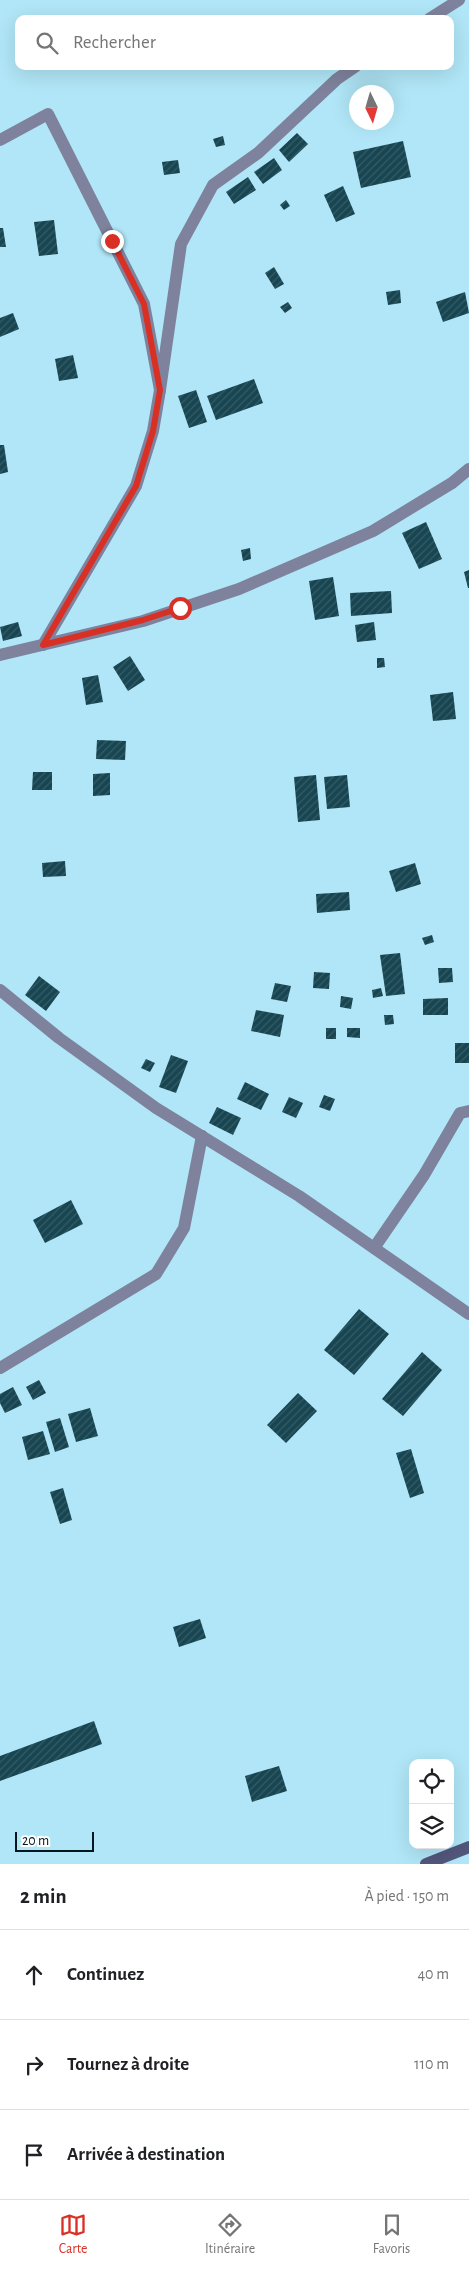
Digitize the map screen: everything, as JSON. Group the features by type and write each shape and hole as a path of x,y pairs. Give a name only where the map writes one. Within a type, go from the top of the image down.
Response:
{"main road":[{"path":"426,1864 469,1847"}],"street":[{"path":"436,15 459,0"},
{"path":"43,645 136,486 153,431 181,244 213,185 258,153 337,79 350,70"},
{"path":"0,140 48,114 144,304 160,390"},
{"path":"0,655 143,620 239,589 374,531 452,483 469,469"},
{"path":"0,990 156,1108 299,1196 469,1314"},
{"path":"374,1248 424,1175 460,1113 469,1111"},
{"path":"0,1368 156,1274 184,1228 202,1136"}],"building":[{"path":"297,133 308,144 289,162 279,150"},
{"path":"223,136 225,145 216,147 213,139"},
{"path":"403,141 411,177 361,188 353,152"},
{"path":"274,158 282,170 263,184 254,172"},
{"path":"178,160 180,173 164,175 162,162"},
{"path":"248,177 256,190 234,204 226,192"},
{"path":"343,186 355,214 336,222 324,195"},
{"path":"286,200 290,206 284,210 280,205"},
{"path":"54,220 58,254 39,256 34,222"},
{"path":"0,228 3,228 6,247 0,247"},
{"path":"274,267 284,284 275,289 265,273"},
{"path":"400,290 401,303 388,305 386,292"},
{"path":"465,292 469,313 443,322 436,302"},
{"path":"288,302 292,308 285,313 280,307"},
{"path":"13,313 19,329 0,337 0,318"},
{"path":"73,355 78,378 59,381 55,359"},
{"path":"254,379 263,403 216,420 207,396"},
{"path":"196,390 207,422 189,428 178,396"},
{"path":"0,445 4,445 8,472 0,474"},
{"path":"426,522 442,559 419,569 402,533"},
{"path":"250,548 251,559 243,561 241,550"},
{"path":"469,570 469,588 468,588 464,572"},
{"path":"333,577 339,616 315,620 309,581"},
{"path":"391,591 392,613 351,616 350,593"},
{"path":"18,622 22,636 3,641 0,627"},
{"path":"374,622 376,640 357,642 355,625"},
{"path":"130,656 145,680 128,691 113,667"},
{"path":"377,658 384,658 385,667 377,668"},
{"path":"98,675 103,702 86,705 82,678"},
{"path":"453,692 456,719 433,721 430,695"},
{"path":"97,740 126,741 125,760 96,759"},
{"path":"33,772 52,772 52,790 32,790"},
{"path":"110,773 110,795 93,796 93,774"},
{"path":"316,775 320,820 298,822 294,777"},
{"path":"347,775 350,807 327,809 324,777"},
{"path":"65,861 66,876 43,877 42,863"},
{"path":"415,863 421,884 396,892 389,871"},
{"path":"349,892 350,910 317,913 316,894"},
{"path":"432,935 434,942 425,945 422,938"},
{"path":"400,953 405,994 386,996 380,955"},
{"path":"438,968 452,968 453,982 439,983"},
{"path":"314,972 330,973 329,989 313,988"},
{"path":"39,976 60,992 46,1011 25,995"},
{"path":"275,983 291,986 287,1002 271,999"},
{"path":"381,988 383,996 373,998 372,990"},
{"path":"341,996 353,998 351,1009 340,1007"},
{"path":"448,998 448,1015 423,1015 423,999"},
{"path":"256,1010 284,1015 280,1037 251,1031"},
{"path":"384,1015 393,1015 394,1024 385,1025"},
{"path":"326,1028 336,1028 336,1039 326,1039"},
{"path":"347,1028 360,1028 360,1038 347,1037"},
{"path":"455,1043 469,1043 469,1063 455,1063"},
{"path":"171,1055 188,1061 176,1093 159,1087"},
{"path":"146,1059 155,1063 150,1072 141,1068"},
{"path":"245,1082 269,1094 261,1110 237,1099"},
{"path":"324,1095 335,1099 330,1111 319,1107"},
{"path":"289,1097 303,1103 296,1118 282,1112"},
{"path":"217,1107 241,1118 233,1135 209,1123"},
{"path":"71,1200 83,1224 45,1243 33,1220"},
{"path":"359,1309 389,1334 354,1375 324,1350"},
{"path":"422,1352 442,1370 403,1416 382,1399"},
{"path":"39,1380 46,1393 33,1400 26,1387"},
{"path":"13,1387 22,1405 5,1413 0,1403 0,1394"},
{"path":"298,1393 317,1411 286,1443 267,1425"},
{"path":"90,1408 98,1436 76,1442 68,1414"},
{"path":"60,1418 69,1447 55,1452 46,1422"},
{"path":"43,1431 50,1454 28,1460 22,1437"},
{"path":"411,1449 424,1493 410,1498 396,1453"},
{"path":"63,1488 72,1520 60,1524 50,1492"},
{"path":"200,1619 206,1638 179,1647 173,1627"},
{"path":"94,1721 102,1744 0,1781 0,1756"},
{"path":"279,1766 287,1791 252,1802 245,1776"}],"route":[{"path":"112,241 144,304 160,390 153,431 136,486 43,645 143,620 180,608"}]}
